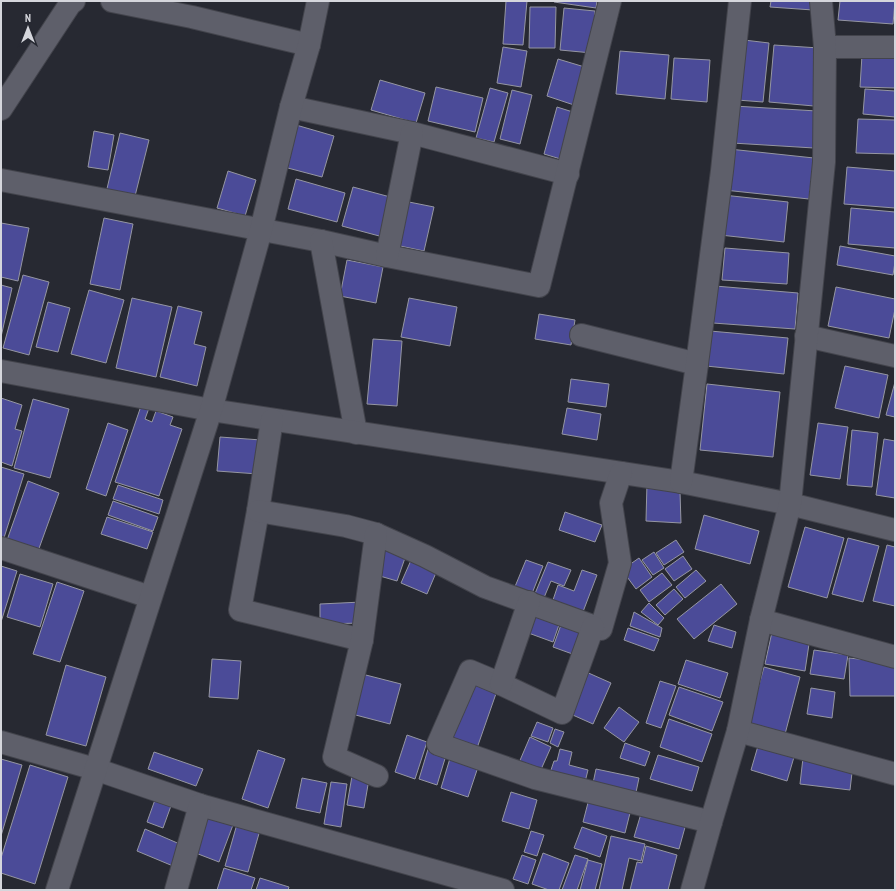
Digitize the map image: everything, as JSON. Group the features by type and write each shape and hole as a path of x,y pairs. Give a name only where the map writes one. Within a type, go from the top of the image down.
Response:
{"street":[{"path":"1,109 70,4 74,1"},
{"path":"112,1 193,9 309,44"},
{"path":"57,890 211,410 261,230 291,106 309,44 318,1"},
{"path":"1,180 321,241 387,256 539,286 610,1"},
{"path":"681,482 721,178 740,1"},
{"path":"692,890 738,730 761,620 790,504 824,162 825,47 821,1"},
{"path":"825,47 895,47"},
{"path":"291,106 412,133 568,174"},
{"path":"387,256 412,133"},
{"path":"321,241 356,433"},
{"path":"581,336 697,364"},
{"path":"806,336 895,356"},
{"path":"1,371 272,420 681,482 790,504 895,530"},
{"path":"272,420 258,511 240,610 362,640"},
{"path":"258,511 346,526 376,534 425,556 485,587 601,629 620,563 611,503 622,473"},
{"path":"376,534 362,640 334,757 377,776"},
{"path":"1,548 150,597"},
{"path":"501,684 528,602"},
{"path":"761,620 895,657"},
{"path":"594,627 562,713 470,670 438,744 535,778 711,822"},
{"path":"738,730 895,774"},
{"path":"1,742 95,769 200,805 503,890"},
{"path":"176,890 200,805"}],"building":[{"path":"506,1 527,1 523,45 503,44"},
{"path":"554,1 597,1 596,8"},
{"path":"771,1 814,1 813,10 770,7"},
{"path":"840,1 895,1 893,24 838,20"},
{"path":"530,7 556,7 555,48 529,48"},
{"path":"564,8 595,11 592,53 560,50"},
{"path":"744,40 769,43 763,102 737,100"},
{"path":"774,45 819,48 814,106 769,102"},
{"path":"503,47 527,51 521,87 497,83"},
{"path":"620,51 669,55 665,99 616,94"},
{"path":"862,55 895,57 895,88 860,87"},
{"path":"674,58 710,60 707,102 671,99"},
{"path":"558,59 588,68 577,106 547,96"},
{"path":"380,80 425,93 416,123 371,110"},
{"path":"436,87 483,98 475,132 428,121"},
{"path":"490,88 508,93 494,142 476,138"},
{"path":"865,89 895,91 895,117 863,114"},
{"path":"512,90 532,95 520,144 500,139"},
{"path":"734,106 817,111 814,148 732,143"},
{"path":"557,107 576,113 564,160 544,154"},
{"path":"858,119 895,120 895,154 856,153"},
{"path":"296,125 334,136 322,177 284,167"},
{"path":"94,131 114,135 108,170 88,167"},
{"path":"120,133 149,140 134,200 106,193"},
{"path":"729,149 814,158 809,199 724,190"},
{"path":"847,167 895,171 895,208 844,204"},
{"path":"228,171 256,180 245,216 217,208"},
{"path":"296,179 345,193 337,222 288,209"},
{"path":"353,187 394,198 383,237 342,226"},
{"path":"723,195 788,202 784,242 720,235"},
{"path":"409,202 434,207 424,251 400,246"},
{"path":"851,208 895,212 895,248 848,244"},
{"path":"104,218 133,224 120,290 90,284"},
{"path":"1,223 29,228 18,281 1,277"},
{"path":"840,246 895,256 893,275 837,265"},
{"path":"725,248 789,253 787,284 722,280"},
{"path":"347,260 383,267 376,303 340,296"},
{"path":"23,275 49,282 29,355 3,348"},
{"path":"1,285 12,288 1,337"},
{"path":"715,286 798,293 795,329 713,323"},
{"path":"836,287 895,299 895,309 889,338 828,326"},
{"path":"89,290 124,300 106,363 71,354"},
{"path":"132,298 172,307 156,377 116,368"},
{"path":"409,298 457,307 450,346 401,337"},
{"path":"48,302 70,308 58,352 36,347"},
{"path":"178,306 202,312 194,344 206,347 197,386 160,377"},
{"path":"539,314 575,320 571,345 535,339"},
{"path":"710,331 788,338 784,374 706,366"},
{"path":"373,339 402,341 397,406 367,404"},
{"path":"845,366 888,375 879,418 835,408"},
{"path":"571,379 609,384 606,407 568,402"},
{"path":"895,382 895,417 886,415"},
{"path":"707,384 780,392 773,457 700,450"},
{"path":"1,398 22,405 15,429 22,431 12,466 1,462"},
{"path":"33,399 69,409 50,478 14,468"},
{"path":"141,406 149,408 145,419 152,422 156,411 173,417 170,425 182,429 159,496 115,482"},
{"path":"567,408 601,414 597,440 562,434"},
{"path":"108,423 128,430 106,496 86,489"},
{"path":"818,423 848,427 840,479 810,475"},
{"path":"852,430 878,433 872,487 847,485"},
{"path":"220,437 261,440 258,474 217,471"},
{"path":"884,439 895,441 895,498 876,495"},
{"path":"1,467 24,474 3,541 1,541"},
{"path":"28,481 59,493 37,554 6,543"},
{"path":"647,483 680,492 681,523 646,521"},
{"path":"118,485 163,500 159,514 113,499"},
{"path":"113,501 158,517 153,531 108,515"},
{"path":"565,512 602,525 595,542 559,530"},
{"path":"704,515 759,531 750,564 695,549"},
{"path":"107,517 153,532 147,549 101,534"},
{"path":"805,527 844,538 827,598 788,587"},
{"path":"848,538 879,546 863,602 832,594"},
{"path":"676,540 684,552 664,565 656,553"},
{"path":"887,545 895,547 895,606 873,601"},
{"path":"383,547 406,555 397,581 373,574"},
{"path":"654,552 664,568 653,575 642,560"},
{"path":"683,556 692,569 674,581 665,569"},
{"path":"412,558 438,568 427,594 401,583"},
{"path":"639,558 652,577 636,589 622,570"},
{"path":"526,560 543,566 531,596 514,589"},
{"path":"548,562 571,570 564,586 551,581 543,600 534,596"},
{"path":"1,566 17,571 1,622"},
{"path":"582,570 597,575 581,617 551,606 558,585 574,591"},
{"path":"696,570 706,581 685,598 676,587"},
{"path":"662,573 672,585 649,602 640,590"},
{"path":"20,574 53,584 40,627 7,617"},
{"path":"57,582 84,591 60,662 33,654"},
{"path":"721,584 737,604 694,639 677,619"},
{"path":"674,589 683,599 665,615 656,605"},
{"path":"362,602 362,623 320,624 320,604"},
{"path":"649,603 664,618 658,625 641,612"},
{"path":"532,609 561,619 553,642 523,631"},
{"path":"634,612 662,628 660,637 630,626"},
{"path":"562,622 587,631 578,656 553,647"},
{"path":"714,625 736,632 732,648 708,641"},
{"path":"628,628 659,639 654,651 624,640"},
{"path":"772,632 809,644 805,671 765,664"},
{"path":"814,650 848,655 844,679 810,674"},
{"path":"849,658 895,663 895,696 850,696"},
{"path":"212,659 241,661 238,699 209,697"},
{"path":"686,660 728,673 720,698 678,684"},
{"path":"66,665 106,677 86,746 46,735"},
{"path":"764,667 800,677 784,738 747,728"},
{"path":"584,671 611,683 593,724 566,712"},
{"path":"358,673 401,684 390,724 348,713"},
{"path":"473,676 499,685 476,751 450,742"},
{"path":"660,681 676,686 661,728 646,723"},
{"path":"679,687 723,702 712,731 669,715"},
{"path":"811,688 835,692 832,718 807,714"},
{"path":"619,707 639,722 624,742 604,728"},
{"path":"669,719 712,734 702,762 660,747"},
{"path":"537,722 553,728 548,742 531,736"},
{"path":"555,729 564,732 558,747 550,743"},
{"path":"407,735 427,742 415,779 395,772"},
{"path":"530,737 551,747 539,774 518,765"},
{"path":"625,743 650,752 645,766 620,758"},
{"path":"429,746 447,752 437,785 419,779"},
{"path":"758,746 794,757 787,781 751,770"},
{"path":"560,749 572,752 569,765 588,770 584,786 549,776 554,761 557,761"},
{"path":"258,750 285,759 268,808 242,799"},
{"path":"154,752 203,769 196,786 148,769"},
{"path":"451,755 479,764 468,797 441,788"},
{"path":"658,755 699,767 692,791 650,779"},
{"path":"803,758 853,764 850,790 800,784"},
{"path":"1,759 22,765 1,836"},
{"path":"30,765 68,777 35,884 1,873 1,858"},
{"path":"596,769 639,778 635,797 592,788"},
{"path":"352,776 369,779 364,808 347,805"},
{"path":"302,778 327,783 320,813 296,808"},
{"path":"331,782 347,784 341,827 324,824"},
{"path":"511,792 537,800 529,829 502,821"},
{"path":"590,795 632,805 625,833 583,822"},
{"path":"156,797 172,803 163,828 147,822"},
{"path":"643,807 687,820 679,849 634,837"},
{"path":"208,815 233,825 219,862 193,852"},
{"path":"237,824 260,830 248,872 225,866"},
{"path":"582,827 607,836 600,857 574,848"},
{"path":"145,829 182,845 173,866 137,851"},
{"path":"531,831 544,835 537,856 524,852"},
{"path":"611,836 645,844 641,861 629,858 622,890 599,890"},
{"path":"646,846 677,855 668,890 630,890 637,862 642,863"},
{"path":"543,853 569,863 559,890 549,890 532,884"},
{"path":"522,855 536,860 528,884 513,879"},
{"path":"575,855 588,859 577,890 562,890"},
{"path":"588,860 602,864 595,890 580,890"},
{"path":"224,868 255,878 251,890 217,890"},
{"path":"260,878 289,887 288,890 256,890"}]}
